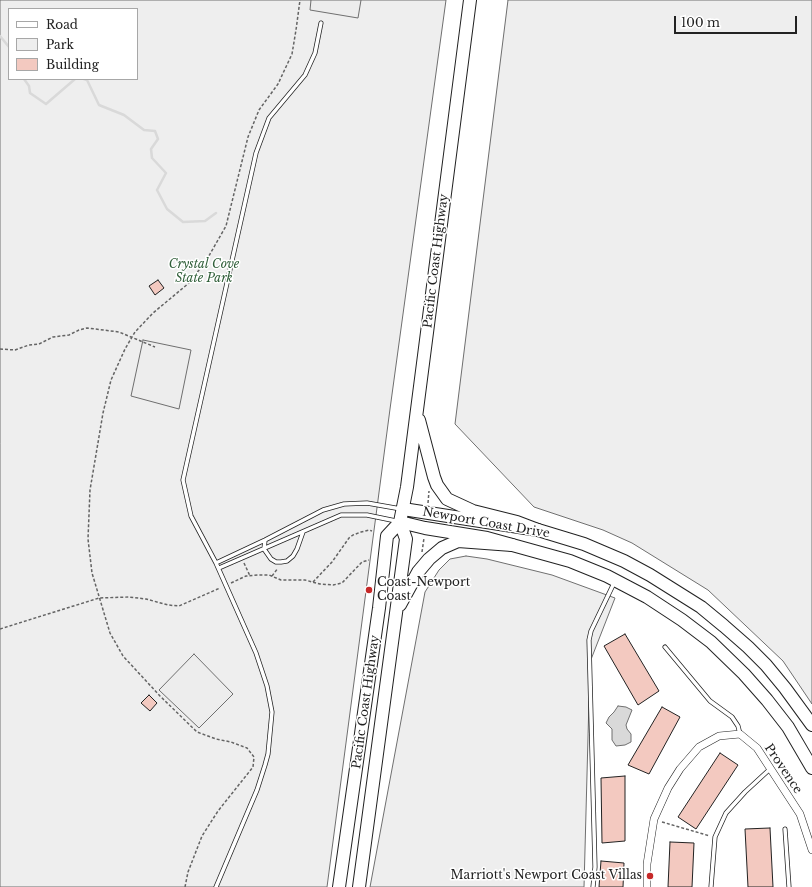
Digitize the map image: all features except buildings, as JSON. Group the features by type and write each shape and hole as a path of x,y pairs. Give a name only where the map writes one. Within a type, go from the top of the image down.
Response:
{"main road":[{"name":"Pacific Coast Highway","path":"359,887 406,539 400,522 407,487 417,414 470,0"},
{"path":"417,414 434,477 437,485 447,499 473,511 516,522 538,530"},
{"name":"Newport Coast Drive","path":"402,509 538,530 584,544 624,561 650,575 701,607 748,647 766,665 785,688 812,725"},
{"name":"Pacific Coast Highway","path":"339,887 380,608 387,536 400,522"},
{"name":"Newport Coast Drive","path":"400,522 425,528 487,538 570,561 616,580 647,597 682,620 711,642 744,674 788,727 812,768"},
{"path":"396,613 418,572 429,559 442,548 458,541 512,545"}],"street":[{"name":"Provence","path":"740,734 757,748 800,814 812,850"},
{"path":"647,887 647,864 654,819 668,788 680,769 699,747 719,736 740,734"}],"lane":[{"path":"216,887 257,790 265,765 268,754 272,712 267,686 256,653 219,568 191,516 183,480 256,153 269,118 305,75 315,53 321,23"},
{"path":"216,563 323,510 344,504 367,503 402,509"},
{"path":"219,568 341,515 367,515 400,522"},
{"path":"265,540 264,549 271,559 280,562 287,561 293,556 297,549 303,532"},
{"path":"593,887 595,867 589,640 594,624 616,580"},
{"path":"665,647 710,701 732,717 738,726 740,734"},
{"path":"711,887 715,837 726,813 745,792 771,768"},
{"path":"785,828 788,887"}],"path":[{"path":"0,349 15,350 29,344 39,344 53,337 69,335 87,328 119,332 155,347"},
{"path":"427,505 429,488 431,488"},
{"path":"423,499 428,500"},
{"path":"313,582 332,562 349,538 361,532 369,530 372,531"},
{"path":"423,553 424,536"},
{"path":"242,559 250,576"},
{"path":"0,629 99,598 110,596 146,599 168,605 180,606 250,576 272,576 281,580 297,579 333,586 342,584 362,562 369,560"},
{"path":"272,576 280,562"},
{"path":"654,819 715,837"}],"green space":[{"name":"Crystal Cove State Park","path":"0,0 446,0 327,887 0,887"},
{"path":"508,0 812,0 812,704 783,661 708,590 632,543 603,530 534,507 455,424"},
{"path":"466,556 487,559 552,575 615,598 590,662 584,887 370,887 425,592 439,570 450,559"}],"shaded area":[{"path":"311,0 361,0 358,18 310,10"},
{"path":"143,340 191,350 179,409 131,396"},
{"path":"194,654 233,694 199,728 159,690"},
{"path":"618,706 626,707 632,710 626,725 631,734 631,742 625,745 616,746 612,740 612,729 606,723"}],"waterway":[{"path":"0,36 8,46"},
{"path":"25,80 29,86 30,93 46,104 74,80"},
{"path":"87,80 99,105 124,115 144,130 155,131 158,139 151,149 152,158 166,173 157,190 167,209 183,222 205,221 216,213"}],"place":[{"name":"Coast-Newport Coast","path":"369,590"},
{"name":"Marriott's Newport Coast Villas","path":"650,876"}]}
